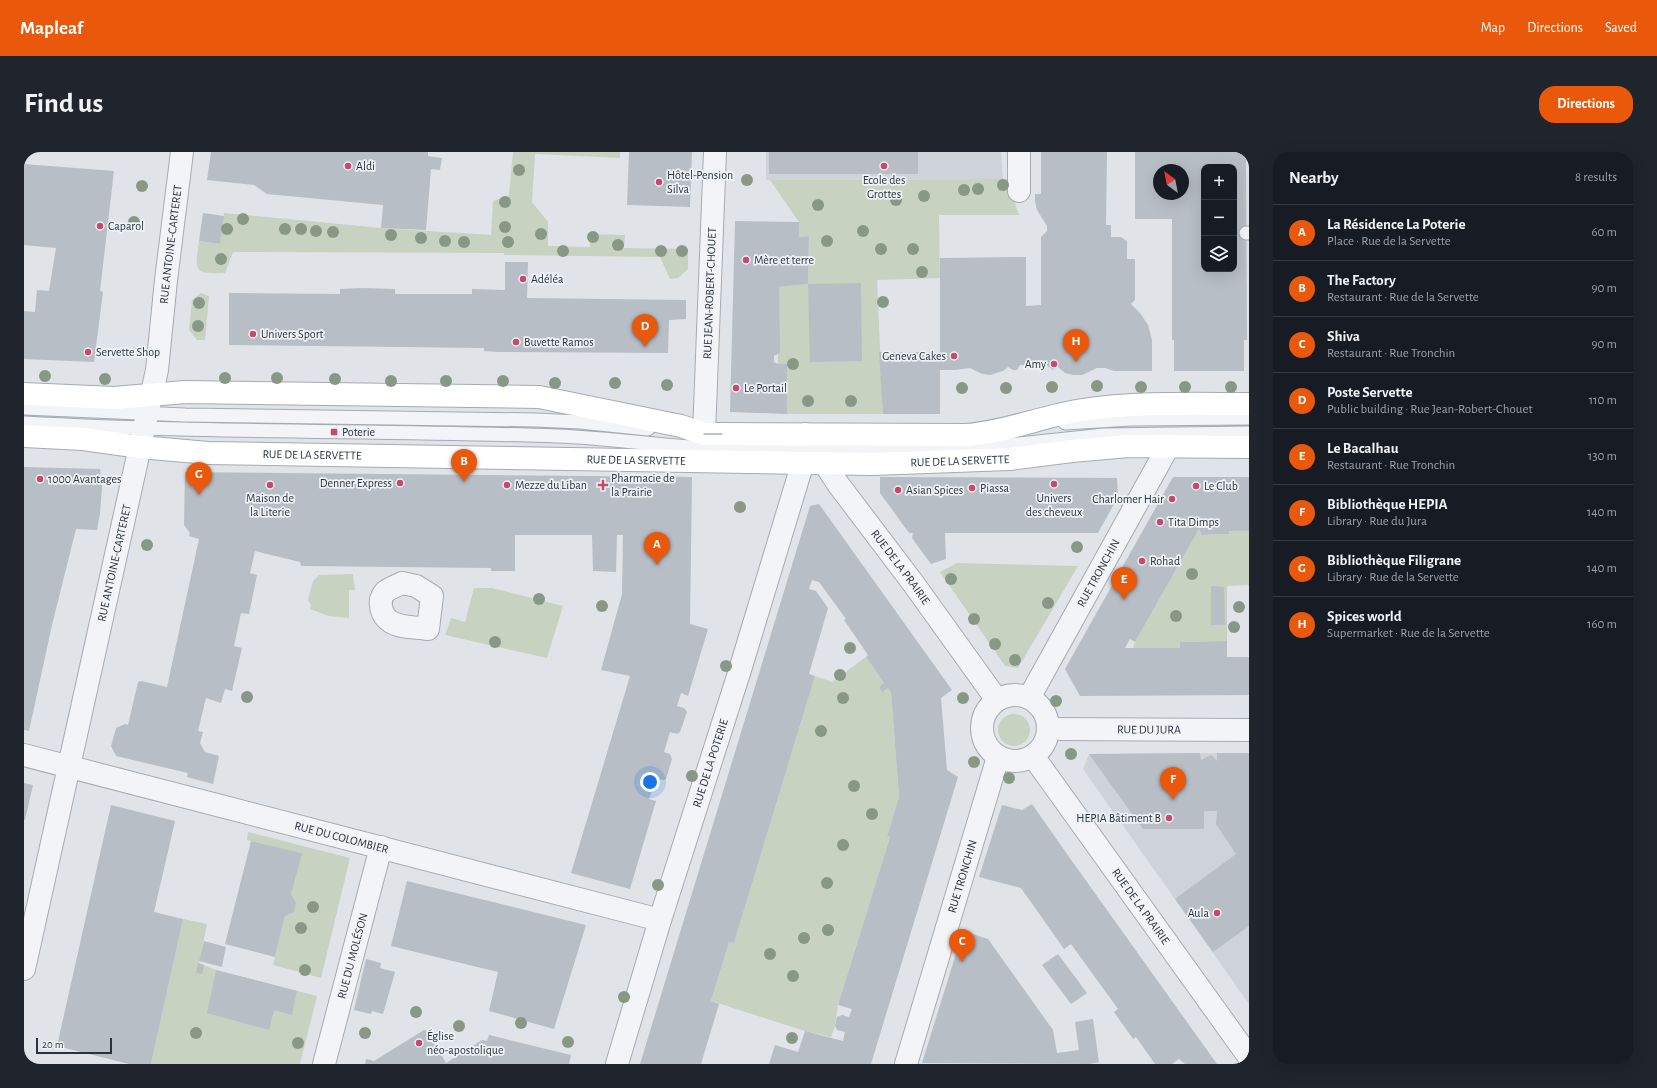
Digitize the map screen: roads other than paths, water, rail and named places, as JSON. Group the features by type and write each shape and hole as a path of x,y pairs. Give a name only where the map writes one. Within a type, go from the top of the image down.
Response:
{"main road":[{"name":"RUE DE LA SERVETTE","path":"24,436 83,439 145,421 189,392 539,397 681,426 704,434 879,464 1010,459 1128,446 1249,447"},
{"name":"RUE DE LA SERVETTE","path":"24,394 114,398 145,421 208,453 812,452"},
{"path":"812,452 988,433 1080,410 1120,405 1249,404"}],"street":[{"name":"RUE ANTOINE-CARTERET","path":"24,969 157,370 166,280 182,152"},
{"name":"RUE JEAN-ROBERT-CHOUET","path":"704,434 715,152"},
{"path":"1019,152 1019,191"},
{"name":"RUE TRONCHIN","path":"1029,698 1168,447"},
{"name":"RUE DE LA PRAIRIE","path":"812,452 997,700"},
{"name":"RUE DE LA POTERIE","path":"617,1064 660,920 812,452"},
{"path":"1016,695 1029,698 1038,704 1045,713 1048,730 1043,746 1033,756 1020,761 1009,761 998,757 985,742 982,729 984,716 997,700 1016,695"},
{"name":"RUE DU JURA","path":"1048,730 1249,730"},
{"name":"RUE DU COLOMBIER","path":"24,755 381,847 506,882 660,920"},
{"name":"RUE DE LA PRAIRIE","path":"1033,756 1249,1057"},
{"name":"RUE TRONCHIN","path":"906,1064 998,757"},
{"name":"RUE DU MOLÉSON","path":"324,1064 381,847"}],"lane":[{"path":"24,408 145,421"},
{"path":"988,433 1102,419 1249,418"},
{"path":"24,424 145,421"},
{"path":"812,452 963,450 1104,434 1249,434"}],"tram line":[{"path":"704,434 722,434"}],"place":[{"name":"Aldi","path":"348,166"},
{"name":"Ecole des Grottes","path":"884,166"},
{"name":"Hôtel-Pension Silva","path":"659,182"},
{"name":"Caparol","path":"100,226"},
{"name":"Mère et terre","path":"746,260"},
{"name":"Adéléa","path":"523,279"},
{"name":"Univers Sport","path":"253,334"},
{"name":"Buvette Ramos","path":"516,342"},
{"name":"Poste Servette","path":"645,347"},
{"name":"Servette Shop","path":"88,352"},
{"name":"Geneva Cakes","path":"954,356"},
{"name":"Spices world","path":"1076,362"},
{"name":"Amy","path":"1054,364"},
{"name":"Le Portail","path":"736,388"},
{"name":"Poterie","path":"334,432"},
{"name":"1000 Avantages","path":"40,479"},
{"name":"The Factory","path":"464,482"},
{"name":"Denner Express","path":"400,483"},
{"name":"Univers des cheveux","path":"1054,484"},
{"name":"Maison de la Literie","path":"270,485"},
{"name":"Mezze du Liban","path":"507,485"},
{"name":"Pharmacie de la Prairie","path":"603,485"},
{"name":"Le Club","path":"1196,486"},
{"name":"Piassa","path":"972,488"},
{"name":"Asian Spices","path":"898,490"},
{"name":"Bibliothèque Filigrane","path":"199,495"},
{"name":"Charlomer Hair","path":"1172,499"},
{"name":"Tita Dimps","path":"1160,522"},
{"name":"Rohad","path":"1142,561"},
{"name":"La Résidence La Poterie","path":"657,565"},
{"name":"Le Bacalhau","path":"1124,600"},
{"name":"Bibliothèque HEPIA","path":"1173,800"},
{"name":"HEPIA Bâtiment B","path":"1169,818"},
{"name":"Aula","path":"1217,913"},
{"name":"Shiva","path":"962,962"},
{"name":"Église néo-apostolique","path":"419,1043"}]}
